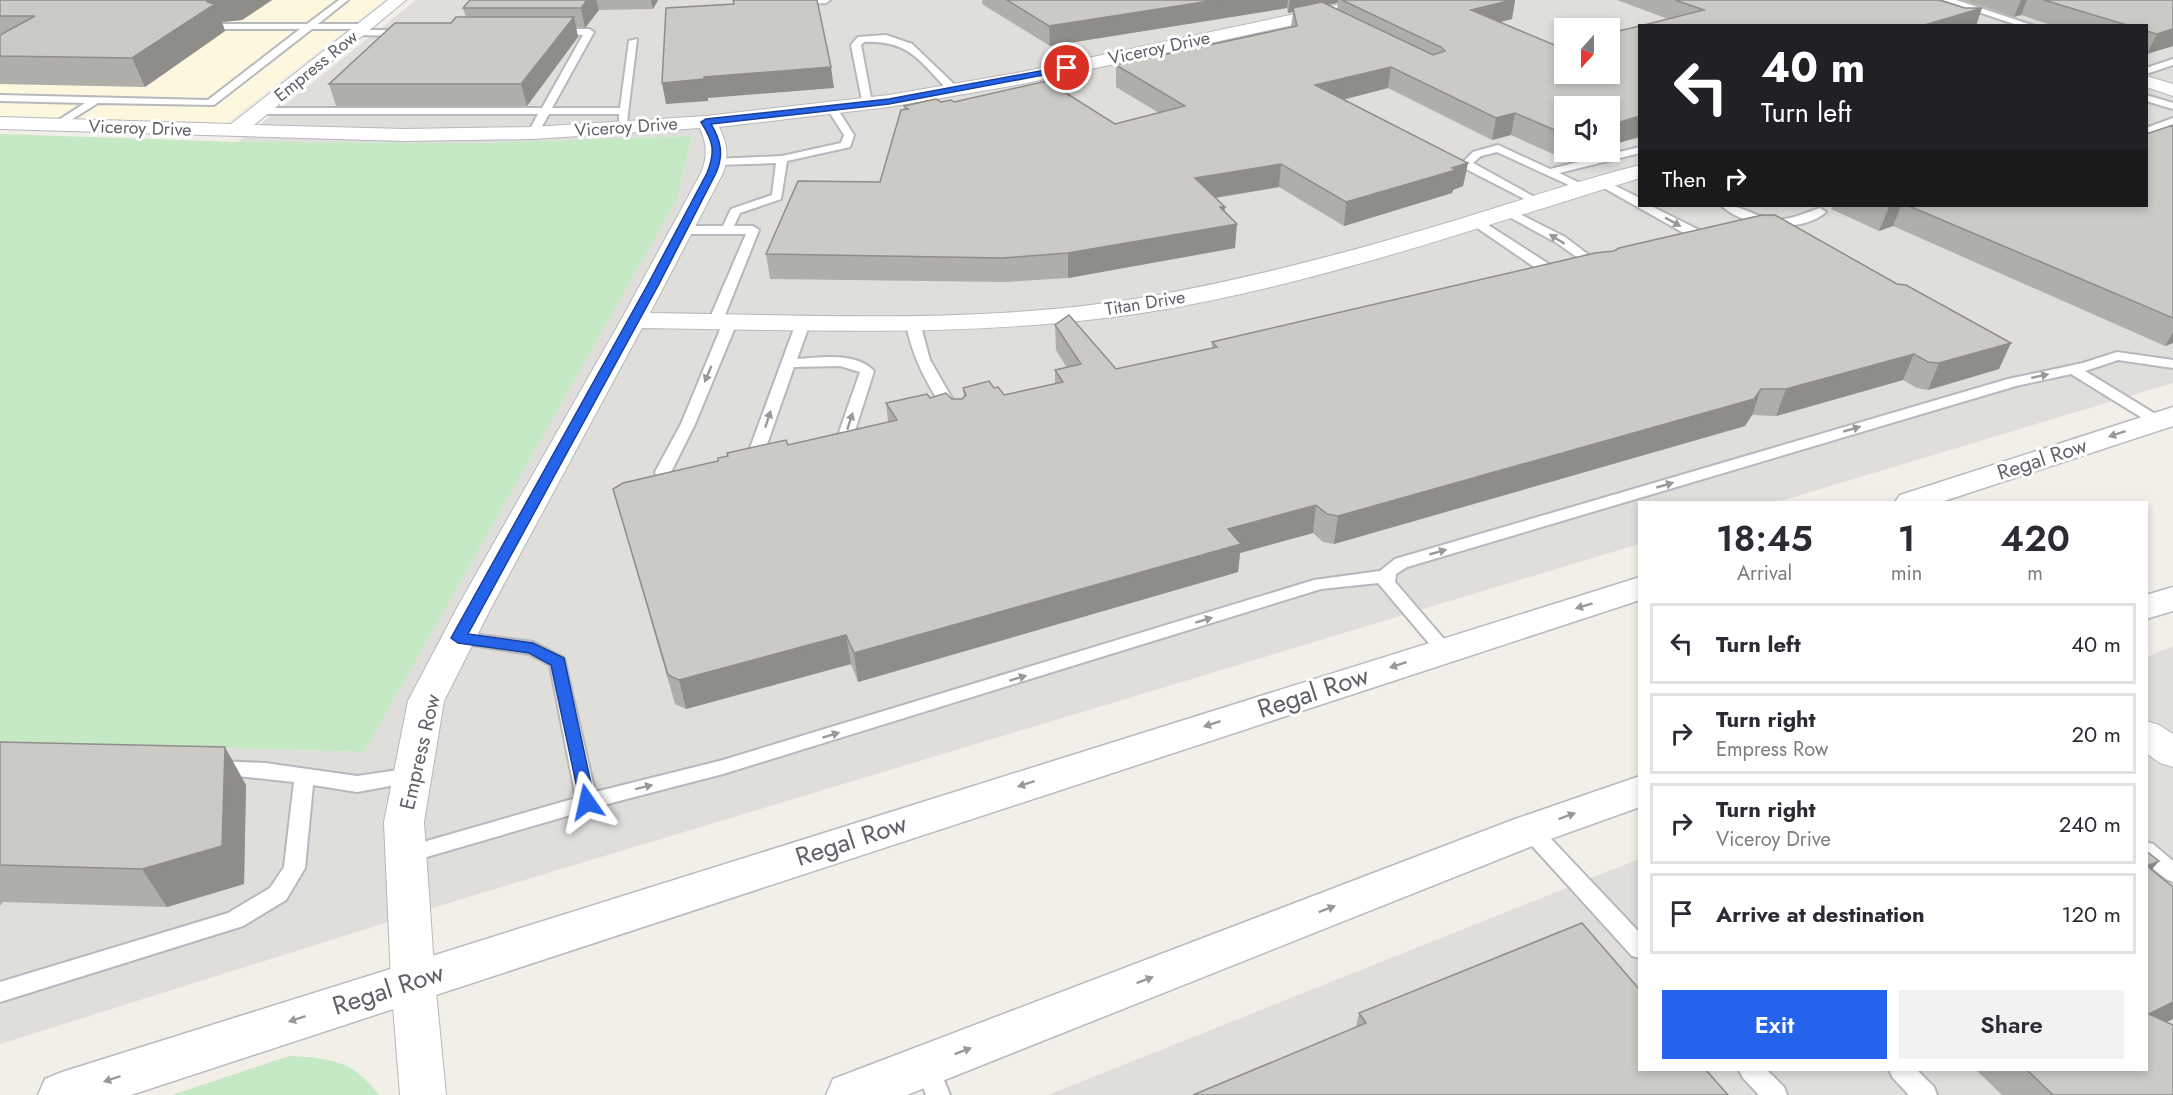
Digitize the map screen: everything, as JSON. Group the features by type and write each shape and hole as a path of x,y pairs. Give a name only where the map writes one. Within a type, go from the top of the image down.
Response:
{"main road":[{"name":"Regal Row","path":"1914,501 2165,418"},
{"name":"Regal Row","path":"62,1095 1638,589"},
{"path":"2148,607 2173,598"},
{"path":"850,1095 933,1080 1530,830 1638,794"}],"street":[{"name":"Empress Row","path":"234,131 399,0"},
{"name":"Viceroy Drive","path":"0,123 404,135 533,133 623,119 706,122 954,90 1322,17 1384,0"},
{"path":"1942,6 1974,24"},
{"path":"2148,82 2173,90"},
{"path":"706,122 716,139 716,162"},
{"name":"Empress Row","path":"423,1095 413,981 404,822 426,701 458,638 683,230 716,162"},
{"name":"Titan Drive","path":"634,320 913,323 1038,317 1142,305 1317,267 1638,172"},
{"path":"2148,735 2173,753"}],"lane":[{"path":"0,98 210,103 344,0"},
{"path":"782,3 826,0"},
{"path":"1942,6 2022,24"},
{"path":"224,24 308,26 418,33"},
{"path":"533,133 589,32 544,32"},
{"path":"867,103 856,45 861,39 886,38 909,46 954,90"},
{"path":"260,111 545,112 623,119 634,41"},
{"path":"2148,60 2168,64"},
{"path":"2148,70 2168,64"},
{"path":"2148,99 2173,106"},
{"path":"58,125 95,101"},
{"path":"716,162 782,159 846,145 849,135 831,107"},
{"path":"2148,131 2173,121"},
{"path":"1536,202 1470,167 1467,162 1477,154 1498,148 1550,172 1592,185 1638,204"},
{"path":"1550,172 1638,150"},
{"path":"726,230 735,211 777,197 782,159"},
{"path":"1645,207 1702,238 1723,240"},
{"path":"1730,207 1761,226 1796,221 1820,212"},
{"path":"1474,220 1547,270 1558,275 1582,274 1611,268 1595,267 1561,240 1506,211"},
{"path":"675,485 663,482 663,472 688,424 753,230 683,230"},
{"path":"1688,250 1698,247 1702,238"},
{"path":"750,469 803,323"},
{"path":"913,323 922,362 959,421"},
{"path":"1444,650 1386,583 1388,572 1401,563 2013,382 2073,369 2117,356 2173,364"},
{"path":"788,363 844,363 860,365 867,371 843,444 834,451 824,453"},
{"path":"2073,369 2165,418"},
{"path":"733,473 771,465"},
{"path":"406,855 587,802 746,760 1320,584 1387,576"},
{"path":"458,638 533,648 558,662 587,802"},
{"path":"196,767 265,770 357,784 412,775"},
{"path":"0,992 235,920 278,894 294,868 304,777"},
{"path":"1530,830 1638,947"},
{"path":"2148,852 2173,873"},
{"path":"1752,1071 1775,1095"},
{"path":"1902,1071 1925,1095"}],"shaded area":[{"path":"0,0 384,0 225,124 0,118"},
{"path":"416,0 2173,0 2173,383 1780,501 1638,501 1638,544 452,902 0,1044 0,741 364,752 677,199 692,136 480,143 238,142"},
{"path":"2173,646 2173,1095 1048,1095 1638,859 1638,1071 2148,1071 2148,657"}],"green space":[{"path":"0,134 238,142 480,143 692,136 677,199 364,752 0,741"},
{"path":"289,1056 317,1058 340,1063 360,1074 379,1095 172,1095"}],"building":[{"path":"0,0 207,0 215,4 132,58 0,56 0,35 35,16 0,16"},
{"path":"470,0 587,0 581,8 463,8"},
{"path":"733,0 817,0 831,67 704,77 704,79 662,83 666,8 734,4"},
{"path":"1007,0 1216,0 1049,26"},
{"path":"1342,0 1512,0 1471,10 1554,45 1554,84 1620,84 1620,31 1638,26 1638,117 1620,122 1620,96 1554,96 1554,130 1515,113 1496,118 1391,67 1315,85 1468,163 1452,168 1456,170 1346,202 1281,164 1195,178 1225,207 1220,207 1237,224 1068,253 1003,258 766,254 798,181 880,182 901,110 908,109 904,106 936,99 941,102 951,100 954,102 1047,81 1115,124 1185,106 1116,65 1297,26 1293,8 1322,2 1433,55 1445,51 1441,47"},
{"path":"1675,0 1939,0 1965,8 1982,8 1928,24 1648,24 1704,10"},
{"path":"2044,0 2173,0 2173,29 2157,34 2148,32 2148,24 2123,24"},
{"path":"456,17 574,17 521,84 329,84 395,23 451,23"},
{"path":"2173,125 2173,318 1911,207 2148,207 2148,133"},
{"path":"1762,215 1775,215 1897,284 1906,285 2011,343 1939,363 1928,362 1914,354 1786,389 1761,389 1754,399 1338,516 1327,514 1316,505 1228,529 1241,544 854,653 846,635 679,680 668,675 613,489 623,483 718,461 718,458 728,456 727,453 786,440 788,445 897,420 886,403 927,394 930,398 946,393 952,399 962,399 966,395 963,388 989,381 1004,395 1063,382 1055,370 1081,364 1055,325 1069,315 1116,369 1217,347 1212,342"},
{"path":"0,742 225,747 222,846 142,869 0,865"},
{"path":"2148,853 2159,861 2148,866"},
{"path":"2148,867 2173,887 2173,1002 2149,1014 2173,1025 2173,1095 2053,1095 2028,1071 2148,1071"},
{"path":"1582,923 1638,988 1638,1071 1707,1071 1728,1095 1193,1095 1366,1023 1359,1013"}],"route":[{"path":"587,802 558,662 533,648 458,638 683,230 712,173 718,159 716,139 706,122 889,101 1067,68"}]}
